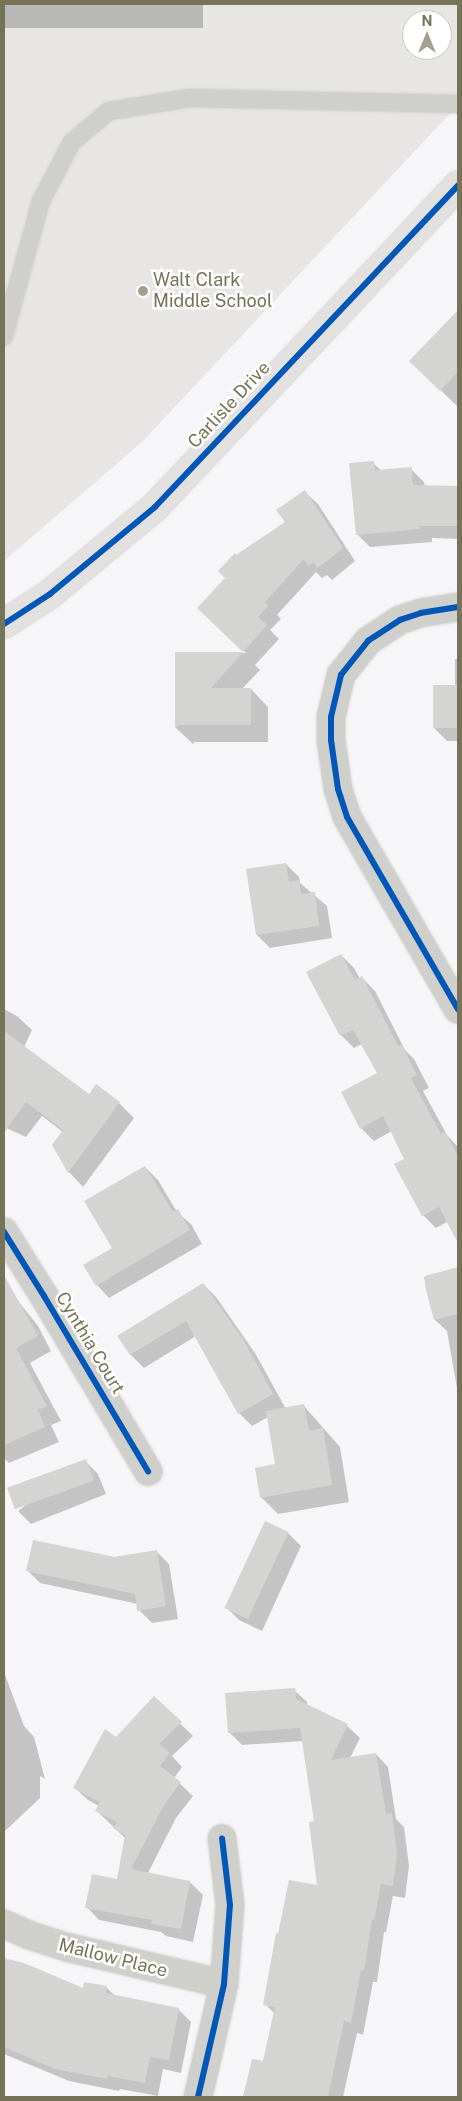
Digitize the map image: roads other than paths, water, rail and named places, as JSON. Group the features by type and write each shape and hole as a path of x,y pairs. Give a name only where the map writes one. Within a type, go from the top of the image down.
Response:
{"street":[{"name":"Carlisle Drive","path":"4,624 50,594 155,507 458,184"},
{"path":"458,607 421,613 400,620 368,641 340,675 331,717 331,740 338,789 347,817 458,1010"},
{"name":"Cynthia Court","path":"4,1232 148,1471"},
{"path":"198,2097 224,1984 230,1905 222,1838"},
{"name":"Mallow Place","path":"4,1924 29,1935 66,1947 224,1984"}],"lane":[{"path":"4,336 41,201 72,142 109,111 188,98 458,104"}],"place":[{"name":"Walt Clark Middle School","path":"143,291"}]}
